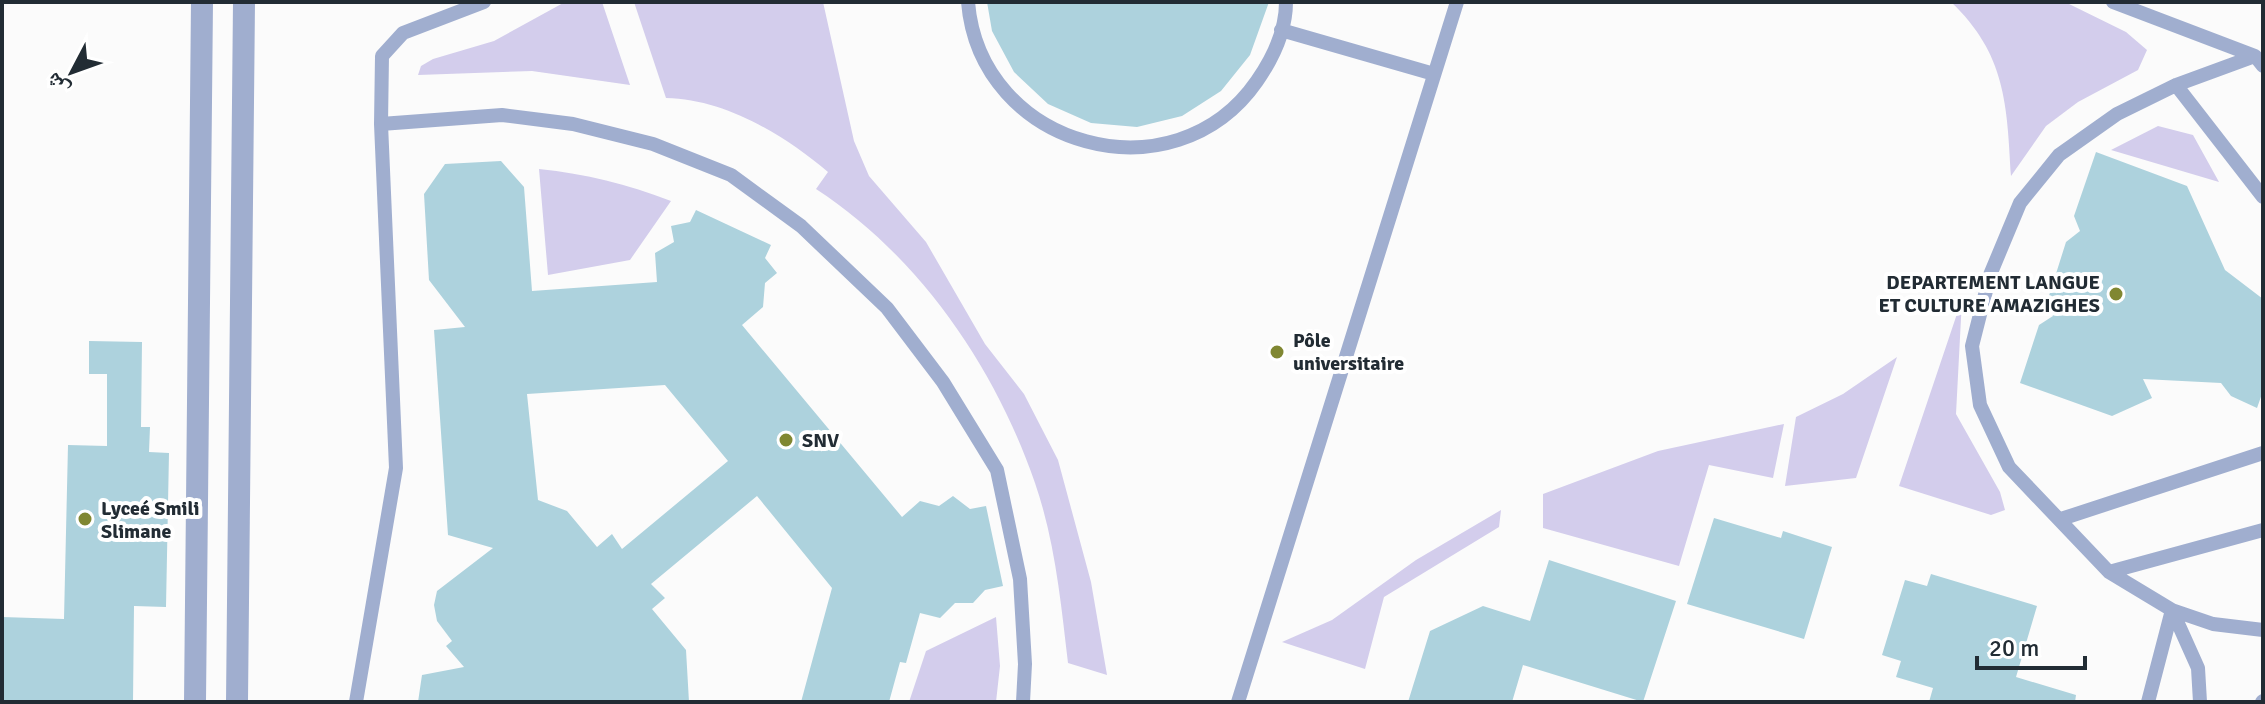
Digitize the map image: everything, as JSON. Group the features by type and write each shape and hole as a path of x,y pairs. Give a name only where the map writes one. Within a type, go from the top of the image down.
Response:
{"street":[{"path":"195,702 202,2"},
{"path":"237,702 244,2"}],"lane":[{"path":"356,702 396,468 381,124 382,56 403,33 484,2"},
{"path":"968,2 970,22 985,63 1011,98 1045,126 1085,143 1129,149 1172,143 1212,125 1246,97 1271,61 1286,2"},
{"path":"1238,702 1457,2"},
{"path":"2113,2 2260,60"},
{"path":"1281,30 1434,74"},
{"path":"2260,60 2176,85 2117,114 2059,155 2020,203 1990,275 1972,346 1980,405 2009,467 2109,572 2172,610 2213,624 2263,630"},
{"path":"2176,85 2263,197"},
{"path":"381,124 502,115 573,124 653,144 731,175 801,226 887,308 943,382 997,470 1020,579 1025,664 1023,702"},
{"path":"2061,519 2263,453"},
{"path":"2109,572 2263,530"},
{"path":"2148,702 2172,610"},
{"path":"2172,610 2198,668 2200,702"}],"shaded area":[{"path":"565,2 602,2 630,85 532,71 418,75 421,66 433,59 494,41"},
{"path":"634,2 823,2 854,141 869,176 926,242 985,344 1024,394 1058,460 1091,582 1107,675 1068,663 1052,550 1035,483 998,398 949,318 888,247 816,189 828,172 811,158 773,133 732,112 688,100 666,98"},
{"path":"1951,2 2065,2 2126,32 2147,50 2138,70 2078,102 2046,126 2011,176 2005,103 1993,61 1969,21"},
{"path":"2158,126 2193,135 2219,182 2111,150"},
{"path":"539,169 606,180 671,201 630,260 548,275"},
{"path":"1962,299 1956,414 2000,492 2005,510 1991,515 1899,486"},
{"path":"1897,357 1856,478 1785,486 1796,417 1843,394"},
{"path":"1784,424 1773,478 1709,465 1679,566 1543,528 1543,494 1658,451"},
{"path":"1501,510 1499,527 1384,597 1365,669 1282,642 1332,620 1416,560"},
{"path":"996,617 1000,666 996,702 909,702 926,651"}],"building":[{"path":"987,2 1269,2 1250,55 1221,91 1182,116 1137,127 1091,123 1048,104 1014,72 992,31"},
{"path":"2096,152 2187,186 2225,270 2263,299 2263,391 2257,408 2231,396 2221,383 2143,379 2152,398 2112,416 2020,383 2039,325 2053,316 2048,299 2066,242 2080,231 2074,216"},
{"path":"501,161 524,187 532,291 657,282 655,253 674,242 671,226 690,222 696,210 771,245 765,258 777,273 765,283 763,307 742,325 902,517 920,501 939,506 953,496 970,509 986,506 1003,586 985,590 973,603 955,603 940,618 920,613 906,663 900,662 889,702 801,702 832,588 757,496 651,584 665,598 652,609 686,650 689,702 418,702 422,675 464,667 446,646 452,641 437,621 434,605 437,591 493,548 448,535 434,330 465,327 429,280 424,194 445,164","holes":["665,385 728,461 622,549 612,534 597,547 567,511 538,500 527,394"]},
{"path":"89,341 142,342 141,427 150,427 149,452 169,453 166,607 134,606 133,702 2,702 2,617 64,619 68,445 107,446 107,374 89,374"},
{"path":"1714,518 1781,538 1783,531 1832,547 1804,639 1687,604"},
{"path":"1549,560 1676,601 1643,702 1523,665 1512,702 1408,702 1430,631 1483,606 1530,621"},
{"path":"1931,574 2037,606 2016,677 2076,695 2075,702 1929,702 1933,688 1896,677 1901,661 1882,655 1905,580 1927,586"}],"place":[{"name":"DEPARTEMENT LANGUE ET CULTURE AMAZIGHES","path":"2116,294"},
{"name":"Pôle universitaire","path":"1277,352"},
{"name":"SNV","path":"786,440"},
{"name":"Lyceé Smili Slimane","path":"85,519"}]}
